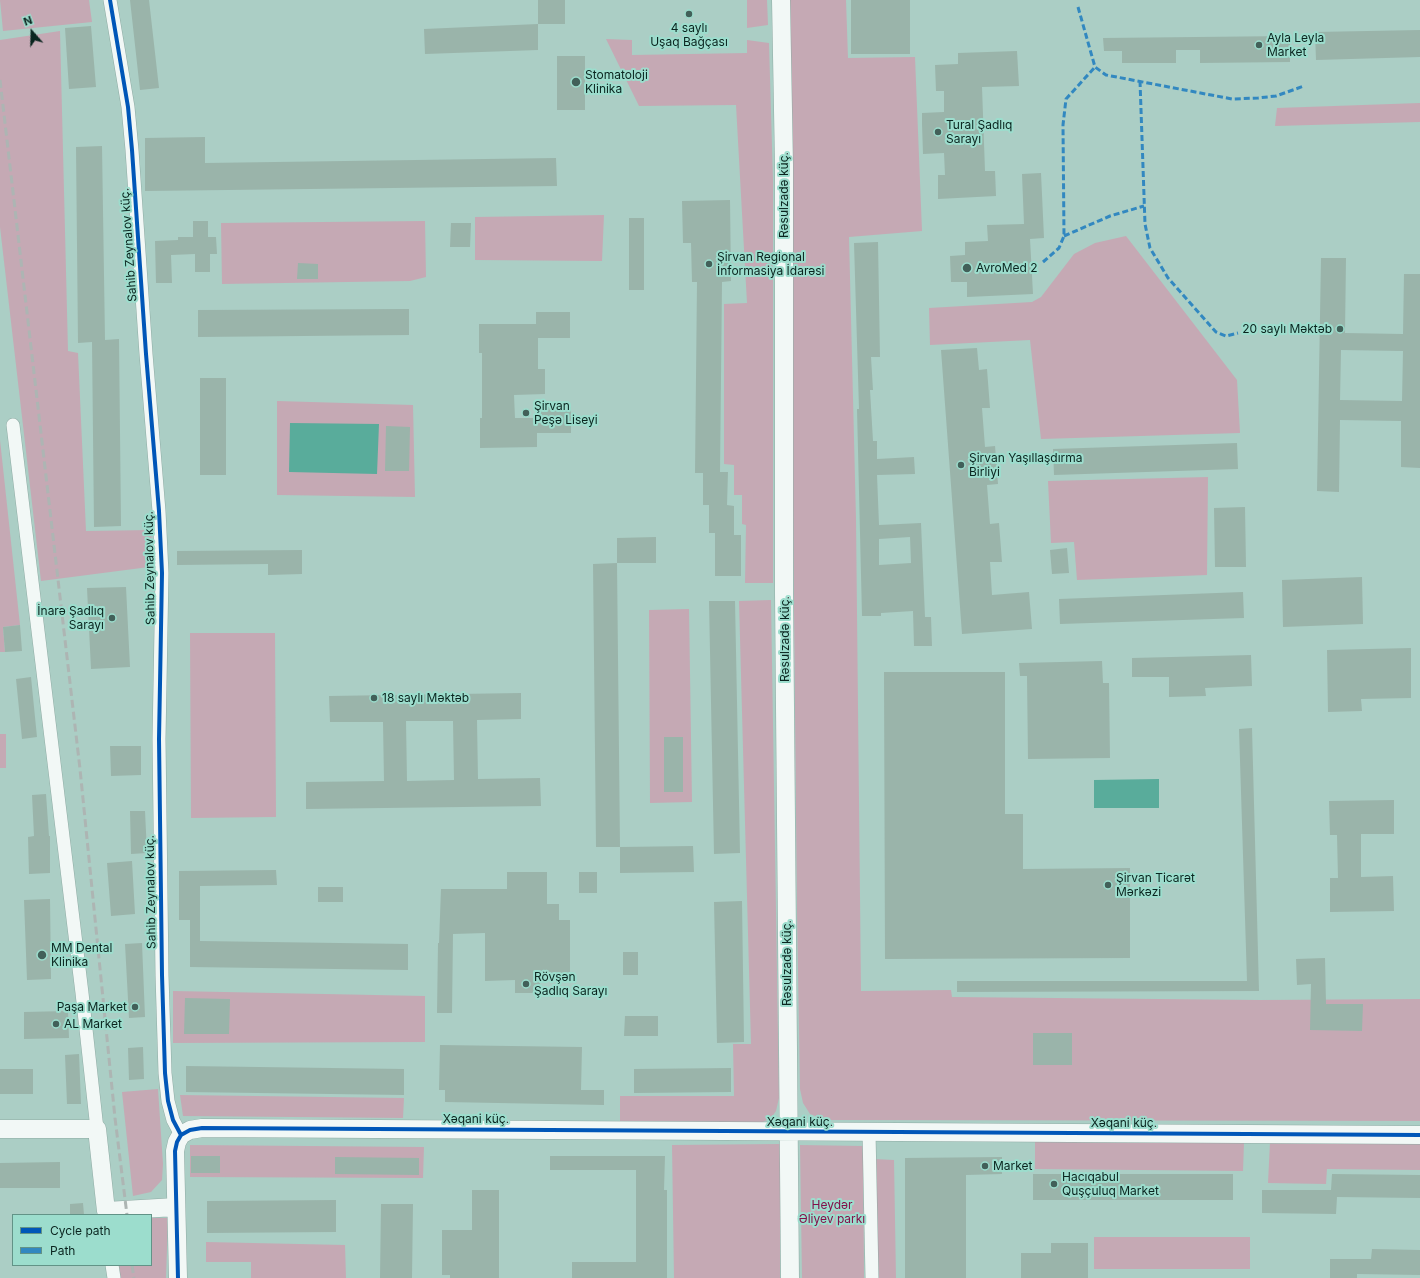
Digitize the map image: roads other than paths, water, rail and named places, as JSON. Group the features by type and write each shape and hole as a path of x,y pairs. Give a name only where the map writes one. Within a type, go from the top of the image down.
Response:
{"street":[{"name":"Sahib Zeynalov küç.","path":"110,0 128,107 159,511 162,573 160,747 165,1065 168,1101 173,1120 181,1135"},
{"name":"Rəsulzadə küç.","path":"781,0 784,165 784,593 790,1278"},
{"path":"14,425 80,977 106,1213 176,1207"},
{"name":"Xəqani küç.","path":"181,1135 190,1130 202,1128 1420,1135"},
{"path":"0,1129 97,1129"},
{"path":"869,1132 872,1278"},
{"path":"178,1278 175,1151 177,1142 181,1135"},
{"path":"112,1266 114,1278"}],"railway":[{"path":"0,80 80,769 115,1118 127,1214"},
{"path":"132,1266 134,1278"}],"place":[{"name":"4 saylı Uşaq Bağçası","path":"689,14"},
{"name":"Ayla Leyla Market","path":"1259,45"},
{"name":"Stomatoloji Klinika","path":"576,82"},
{"name":"Tural Şadlıq Sarayı","path":"938,132"},
{"name":"Şirvan Regional İnformasiya İdarəsi","path":"709,264"},
{"name":"AvroMed 2","path":"967,268"},
{"name":"20 saylı Məktəb","path":"1340,329"},
{"name":"Şirvan Peşə Liseyi","path":"526,413"},
{"name":"Şirvan Yaşıllaşdırma Birliyi","path":"961,465"},
{"name":"İnarə Şadlıq Sarayı","path":"112,618"},
{"name":"18 saylı Məktəb","path":"374,698"},
{"name":"Şirvan Ticarət Mərkəzi","path":"1108,885"},
{"name":"MM Dental Klinika","path":"42,955"},
{"name":"Rövşən Şadlıq Sarayı","path":"526,984"},
{"name":"Paşa Market","path":"135,1007"},
{"name":"AL Market","path":"56,1024"},
{"name":"Market","path":"985,1166"},
{"name":"Hacıqabul Quşçuluq Market","path":"1054,1184"}],"park label":[{"name":"Heydər Əliyev parkı","path":"832,1212"}]}
